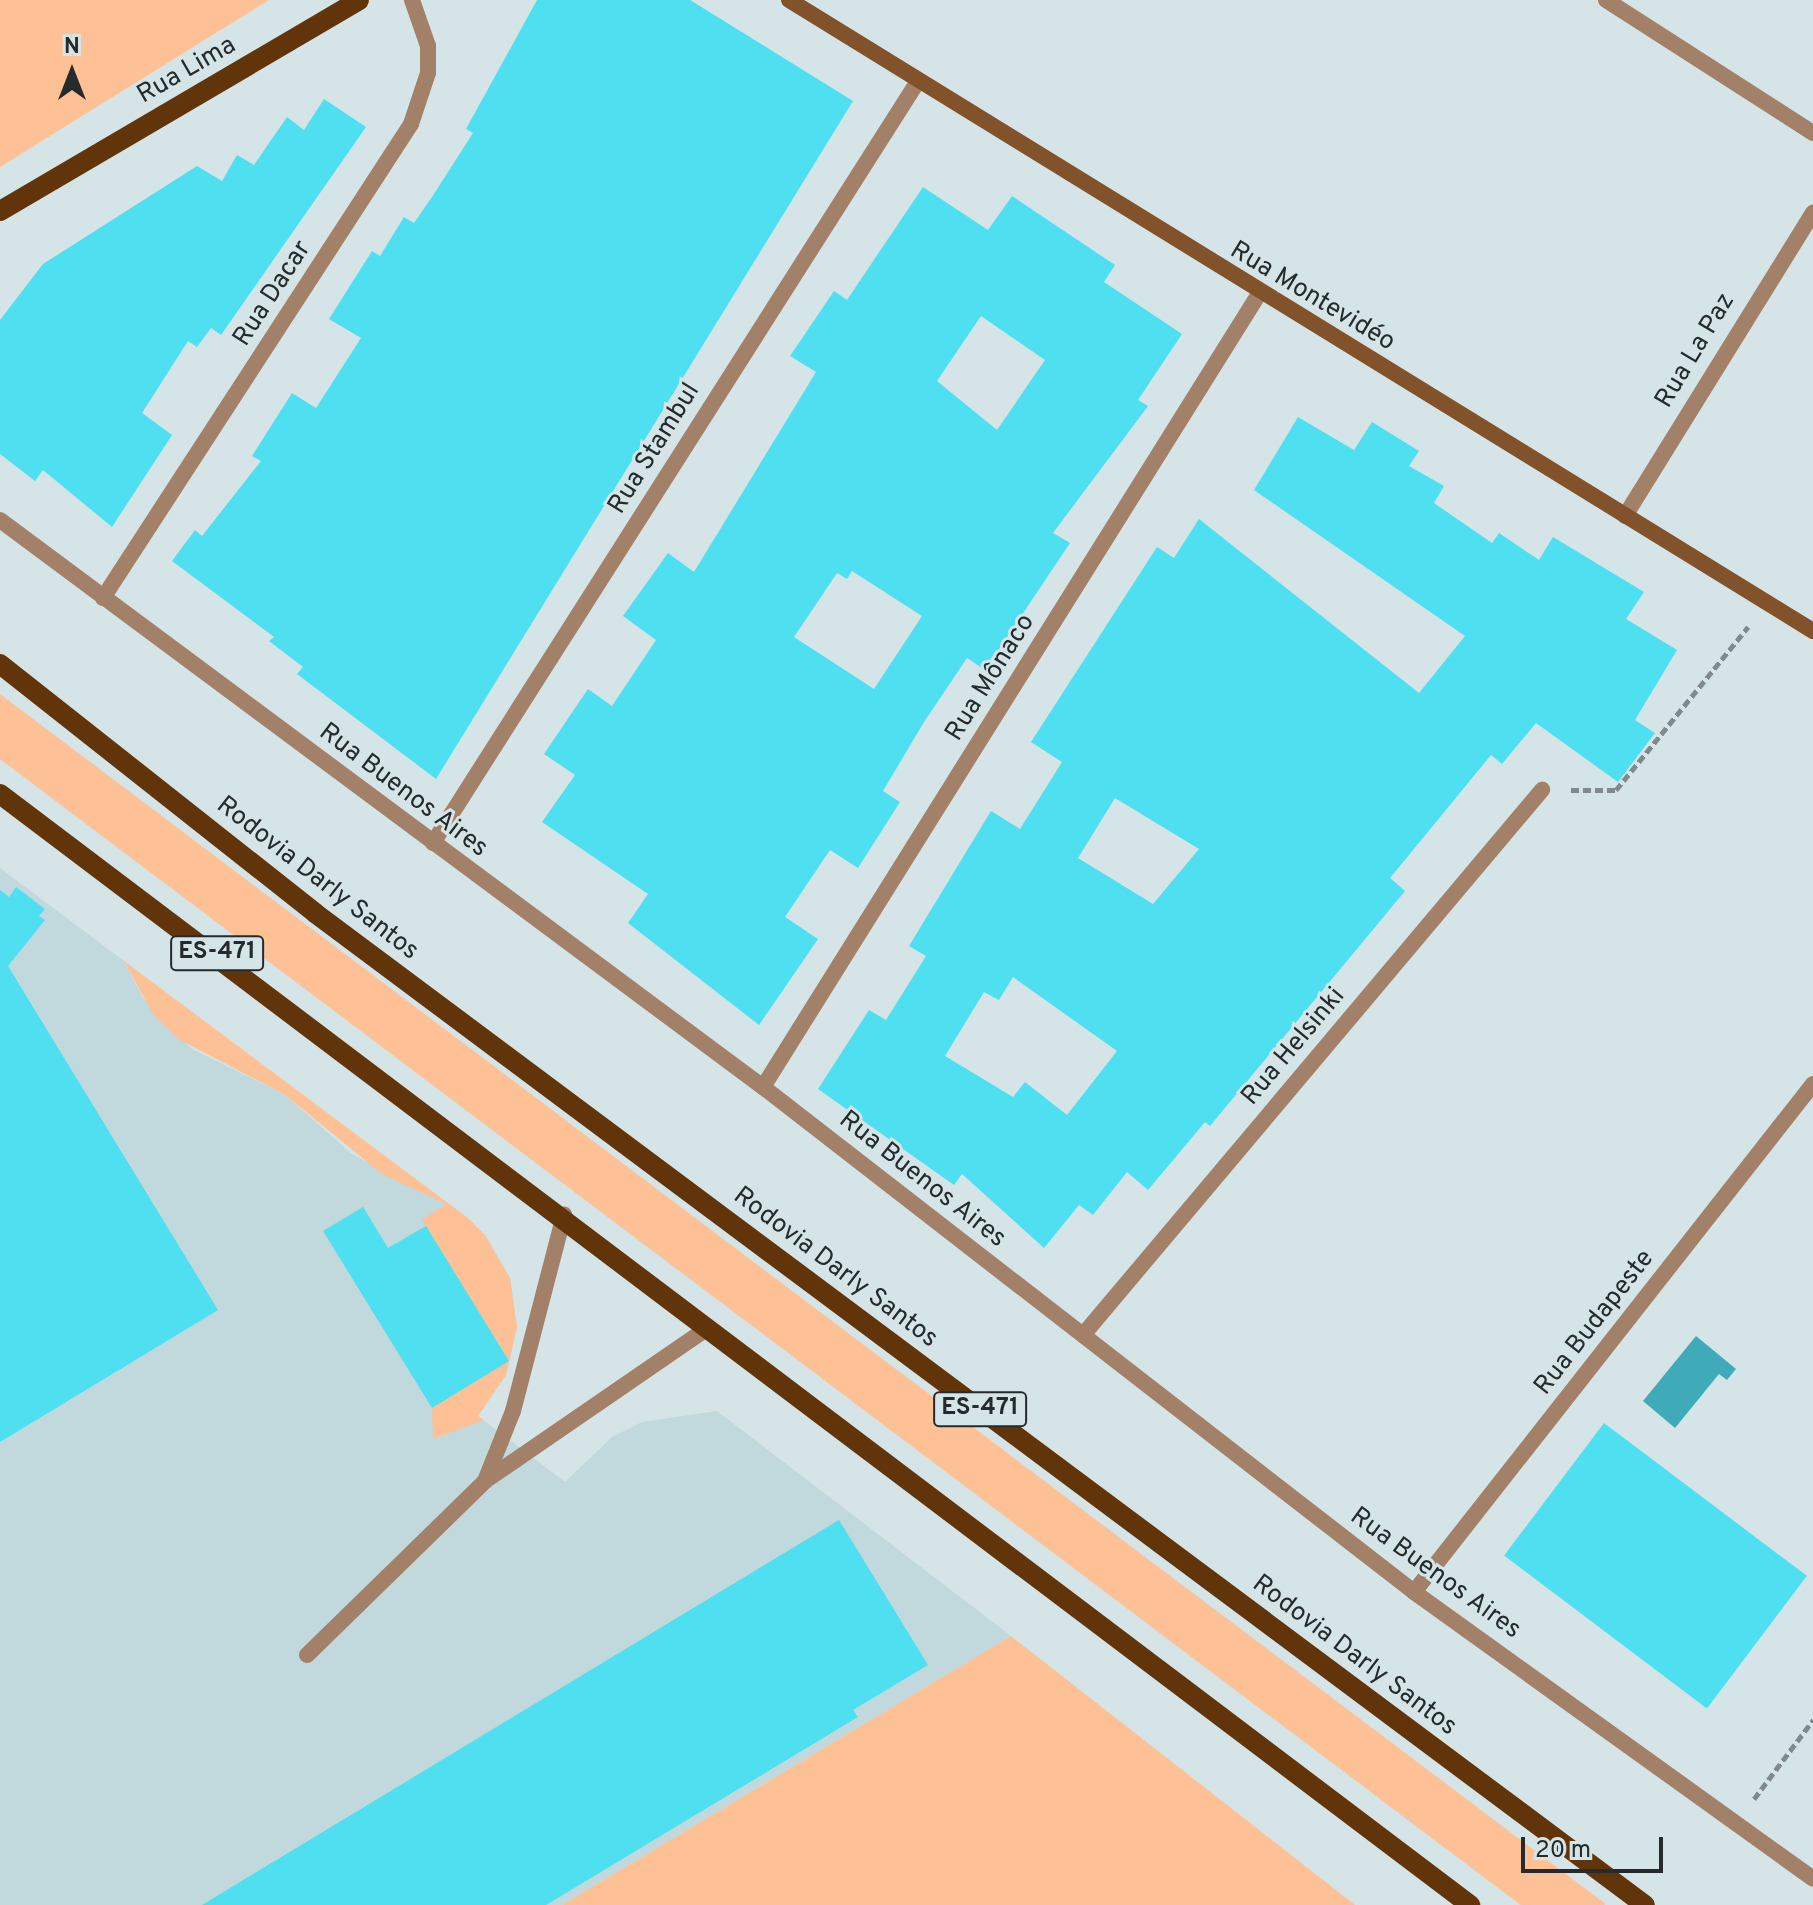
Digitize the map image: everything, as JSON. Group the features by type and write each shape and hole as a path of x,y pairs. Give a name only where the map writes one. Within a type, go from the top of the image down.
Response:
{"main road":[{"name":"Rua Lima","path":"0,211 359,0"},
{"name":"Rodovia Darly Santos","path":"0,664 315,913 1645,1905"},
{"name":"ES-471","path":"3,800 564,1215 708,1328 1470,1905"}],"street":[{"name":"Rua Dacar","path":"103,598 411,124 428,73 426,34 412,0"},
{"name":"Rua Montevidéo","path":"789,0 1259,294 1813,631"},
{"path":"1606,0 1813,133"},
{"name":"Rua Stambul","path":"433,843 918,81"},
{"name":"Rua La Paz","path":"1625,516 1813,213"},
{"name":"Rua Mônaco","path":"763,1087 1259,294"},
{"name":"Rua Buenos Aires","path":"0,520 763,1087 1414,1592 1737,1821 1813,1879"},
{"name":"Rua Helsinki","path":"1083,1335 1542,790"},
{"name":"Rua Budapeste","path":"1414,1592 1813,1084"},
{"path":"485,1481 513,1411 564,1215"},
{"path":"307,1655 485,1481 708,1328"}],"path":[{"path":"1542,790 1616,790 1768,603"},
{"path":"1737,1821 1813,1720"}],"shaded area":[{"path":"0,0 269,0 0,167"},
{"path":"0,694 1605,1904 1521,1905 0,759"},
{"path":"0,868 124,961 143,998 192,1049 284,1094 352,1154 447,1204 485,1235 510,1278 517,1327 506,1375 478,1416 565,1482 612,1437 642,1422 717,1411 1011,1636 562,1905 0,1905"},
{"path":"124,961 468,1218 485,1235 510,1278 517,1327 506,1375 478,1416 484,1420 433,1439 432,1408 509,1361 422,1220 446,1204 382,1174 284,1094 178,1039 153,1014"},
{"path":"1011,1636 1355,1905 562,1905"}],"water":[{"path":"1696,1336 1736,1369 1727,1380 1719,1374 1675,1428 1643,1401"}],"building":[{"path":"537,0 690,0 853,101 436,779 297,674 303,667 269,641 274,637 172,561 195,530 202,536 261,461 252,456 292,393 316,408 361,338 329,319 372,251 380,256 404,217 414,223 432,197 473,133 466,129"},
{"path":"324,99 366,127 221,335 211,328 197,347 188,341 142,413 172,435 112,527 43,470 35,481 0,454 0,320 43,264 197,166 222,181 237,155 254,165 287,117 304,130"},
{"path":"923,187 988,230 1012,196 1115,265 1104,282 1182,334 1138,400 1148,406 1053,533 1070,543 985,670 967,658 924,722 883,791 900,802 858,868 830,850 785,917 818,939 759,1025 628,923 648,894 542,822 575,775 544,754 588,689 612,706 656,640 623,616 668,553 694,572 816,372 790,356 834,291 847,300","holes":["981,316 1045,360 997,430 937,381","852,571 922,616 874,689 794,637 837,573 847,579"]},
{"path":"1298,417 1354,450 1372,422 1419,451 1409,466 1444,486 1434,503 1492,543 1499,533 1539,560 1553,537 1644,592 1626,619 1677,650 1635,720 1655,733 1618,782 1536,723 1502,764 1491,755 1390,878 1405,891 1210,1126 1205,1122 1148,1190 1127,1172 1093,1215 1079,1205 1044,1248 962,1174 954,1185 818,1089 869,1010 886,1020 926,956 909,946 991,811 1020,829 1062,762 1031,742 1157,547 1174,558 1199,519 1419,693 1465,636 1254,490","holes":["1115,798 1199,849 1153,904 1078,858","1013,977 1117,1051 1067,1115 1025,1082 1013,1097 945,1056 984,992 999,1000"]},
{"path":"16,887 45,909 39,916 45,920 8,966 218,1310 0,1442 0,890 9,897"},
{"path":"363,1207 388,1248 426,1226 509,1361 432,1408 323,1231"},
{"path":"1604,1423 1807,1576 1707,1708 1504,1556"},
{"path":"839,1520 928,1665 853,1710 858,1717 546,1905 202,1905"}]}
